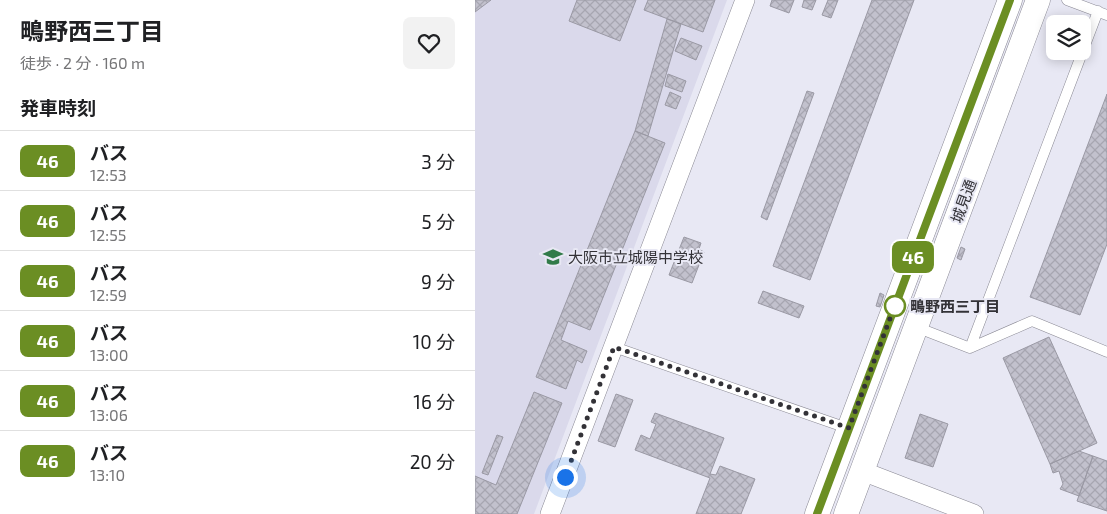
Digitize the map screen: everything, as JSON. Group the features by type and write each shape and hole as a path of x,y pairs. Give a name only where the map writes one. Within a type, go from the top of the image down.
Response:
{"street":[{"path":"550,514 745,0"},
{"name":"城見通","path":"817,514 1010,0"},
{"name":"城見通","path":"846,514 1039,0"},
{"path":"862,472 974,514"}],"lane":[{"path":"970,348 1102,13 1067,0"},
{"path":"916,327 970,348 1032,321 1107,352"},
{"path":"614,347 849,428"}],"shaded area":[{"name":"大阪市立城陽中学校","path":"475,0 727,0 534,514 475,514"}],"building":[{"path":"475,0 491,0 475,12"},
{"path":"577,0 636,0 620,41 569,21"},
{"path":"648,0 715,0 703,32 644,10"},
{"path":"772,0 794,0 789,13 770,6"},
{"path":"804,0 816,0 812,10 802,7"},
{"path":"828,0 838,0 831,18 822,15"},
{"path":"872,0 914,0 810,280 773,266"},
{"path":"667,19 681,24 648,136 635,131"},
{"path":"681,38 702,46 696,60 675,51"},
{"path":"668,74 686,81 682,92 665,86"},
{"path":"807,91 814,93 767,220 761,217"},
{"path":"670,92 681,97 676,109 665,105"},
{"path":"1107,94 1107,244 1080,315 1030,297"},
{"path":"635,131 665,143 590,330 568,321 561,340 587,351 582,363 577,360 566,389 536,377"},
{"path":"684,237 701,243 699,249 704,252 692,283 669,275"},
{"path":"961,247 965,249 961,260 957,258"},
{"path":"763,291 804,306 799,318 758,303"},
{"path":"880,293 884,295 880,307 876,306"},
{"path":"1049,337 1097,443 1050,464 1003,358"},
{"path":"534,392 562,403 517,514 475,514 475,476 496,485"},
{"path":"616,394 633,400 615,447 598,441"},
{"path":"655,413 724,438 710,474 716,475 720,466 755,479 741,514 696,514 710,478 635,450 641,435 650,439 656,424 651,422"},
{"path":"920,414 948,424 933,467 905,458"},
{"path":"497,435 503,437 488,475 482,473"},
{"path":"1079,451 1093,456 1079,496 1060,489 1063,484 1059,471 1053,473 1050,464"},
{"path":"1093,456 1107,461 1107,511 1077,501"}],"bus line":[{"name":"46","path":"817,514 1010,0"}],"place":[{"name":"大阪市立城陽中学校","path":"553,257"},
{"name":"鴫野西三丁目","path":"895,306"}],"route":[{"path":"565,477 614,347 849,428 895,306"}]}
